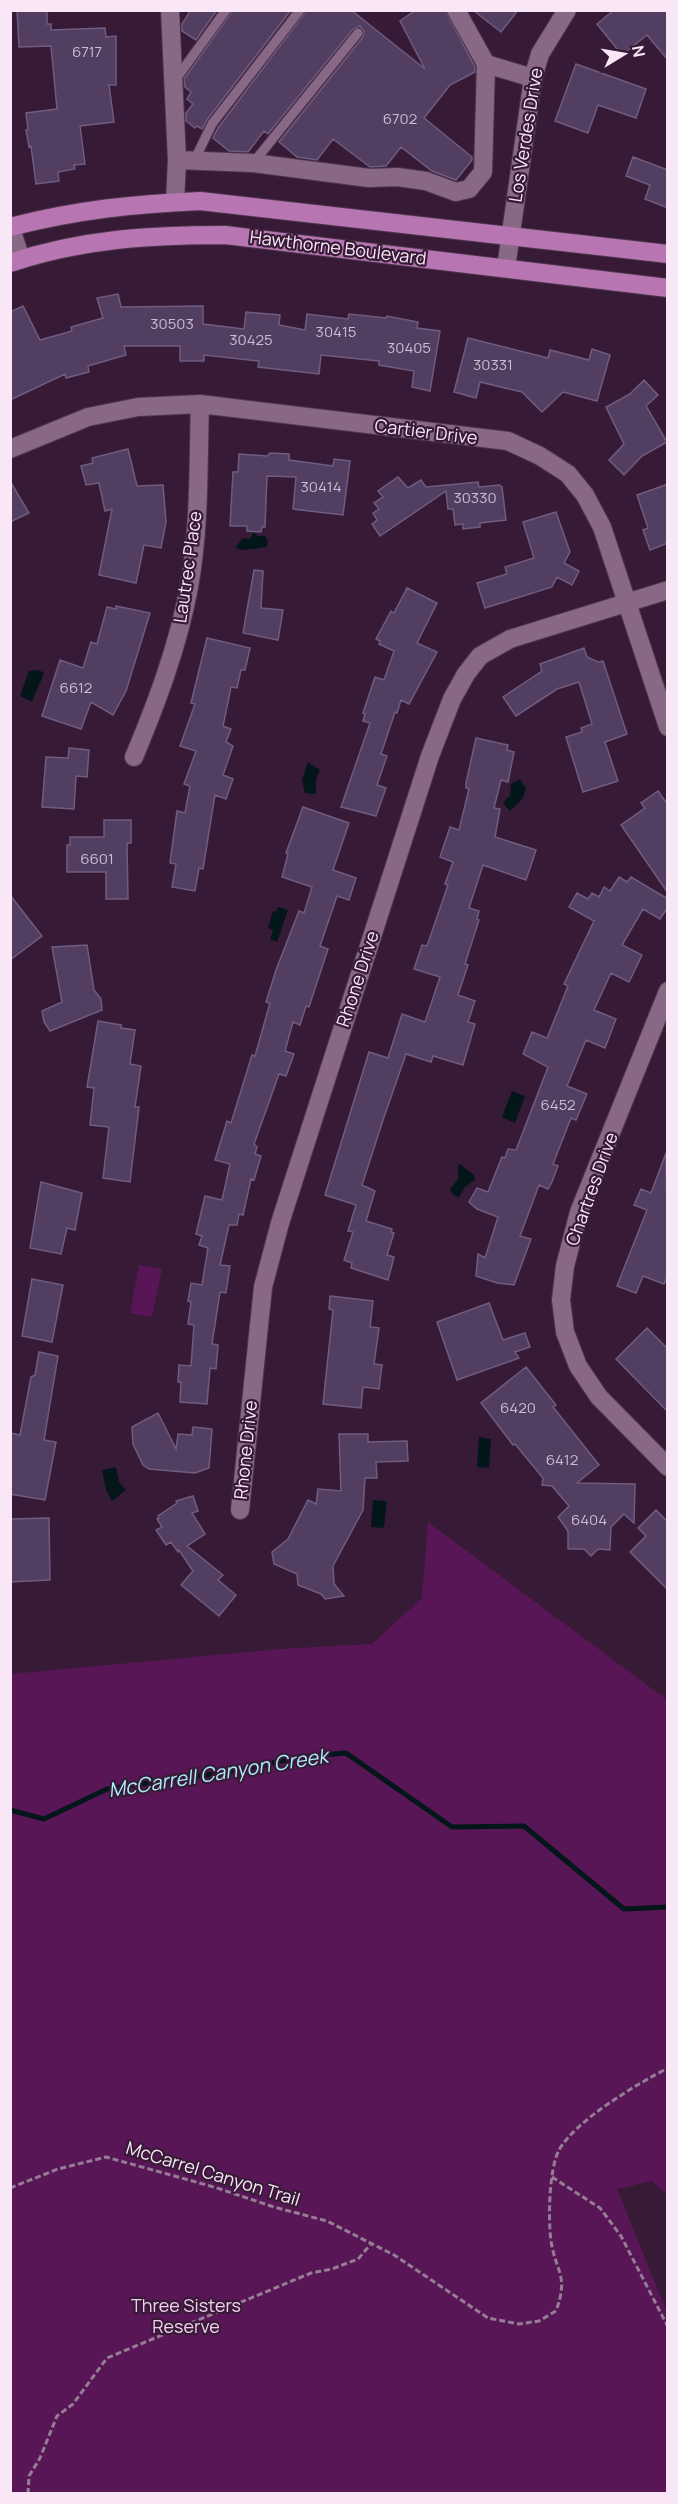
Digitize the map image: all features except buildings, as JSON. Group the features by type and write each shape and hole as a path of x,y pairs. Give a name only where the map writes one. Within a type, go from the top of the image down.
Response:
{"main road":[{"name":"Hawthorne Boulevard","path":"11,226 66,213 137,203 200,201 668,254"},
{"name":"Hawthorne Boulevard","path":"16,261 88,242 155,235 225,235 668,288"}],"street":[{"path":"170,10 173,84 185,161 175,202"},
{"path":"185,161 253,163 369,178 397,177 426,181 456,192 469,189 483,172 486,64 456,10"},
{"name":"Los Verdes Drive","path":"506,268 533,78 540,54 567,10"},
{"path":"486,64 533,78"},
{"path":"11,226 16,261"},
{"name":"Cartier Drive","path":"10,449 88,417 138,407 200,404 508,441 540,456 568,474 585,495 602,527 629,603 668,727"},
{"name":"Lautrec Place","path":"134,757 157,702 178,636 189,587 197,530 200,404"},
{"name":"Rhone Drive","path":"240,1510 265,1277 280,1223 430,756 452,699 466,674 480,656 510,639 668,590"},
{"name":"Chartres Drive","path":"668,991 579,1212 565,1266 561,1300 565,1332 578,1366 599,1397 668,1467"}],"lane":[{"path":"173,84 226,10"},
{"path":"185,161 300,10"},
{"path":"253,163 358,33"}],"path":[{"name":"McCarrel Canyon Trail","path":"10,2188 58,2169 106,2157 327,2221 394,2255 488,2319 519,2324 539,2321 556,2311 563,2292 560,2269 551,2241 552,2177 559,2151 579,2126 639,2083 668,2068"},
{"path":"552,2177 600,2208 621,2236 668,2327"},
{"path":"28,2493 28,2476 40,2458 57,2416 73,2404 107,2358 311,2272 332,2269 358,2259 371,2244"}],"green space":[{"path":"139,1265 162,1269 152,1317 130,1313"},
{"name":"Three Sisters Reserve","path":"428,1522 667,1700 667,2195 652,2181 617,2189 667,2312 667,2493 11,2493 11,1674 280,1649 372,1644 422,1598"}],"shaded area":[{"path":"253,532 258,536 265,536 268,541 267,547 243,550 235,548 243,538 250,539"},
{"path":"39,670 44,673 32,702 20,696 29,671"},
{"path":"308,762 320,770 316,779 316,794 305,793 302,780"},
{"path":"520,779 526,788 523,798 510,811 503,803 510,795 511,784"},
{"path":"278,907 288,910 277,942 270,939 273,930 268,928 273,911 276,912"},
{"path":"512,1091 525,1096 515,1123 502,1117"},
{"path":"460,1164 474,1175 475,1180 465,1187 459,1197 453,1195 450,1189 458,1179"},
{"path":"479,1437 491,1439 489,1468 477,1467"},
{"path":"116,1467 119,1482 126,1490 112,1501 106,1490 102,1470"},
{"path":"373,1500 387,1501 384,1528 371,1527"}],"waterway":[{"name":"McCarrell Canyon Creek","path":"10,1810 44,1819 107,1789 241,1770 299,1757 346,1753 452,1827 524,1826 624,1909 668,1907"}]}
